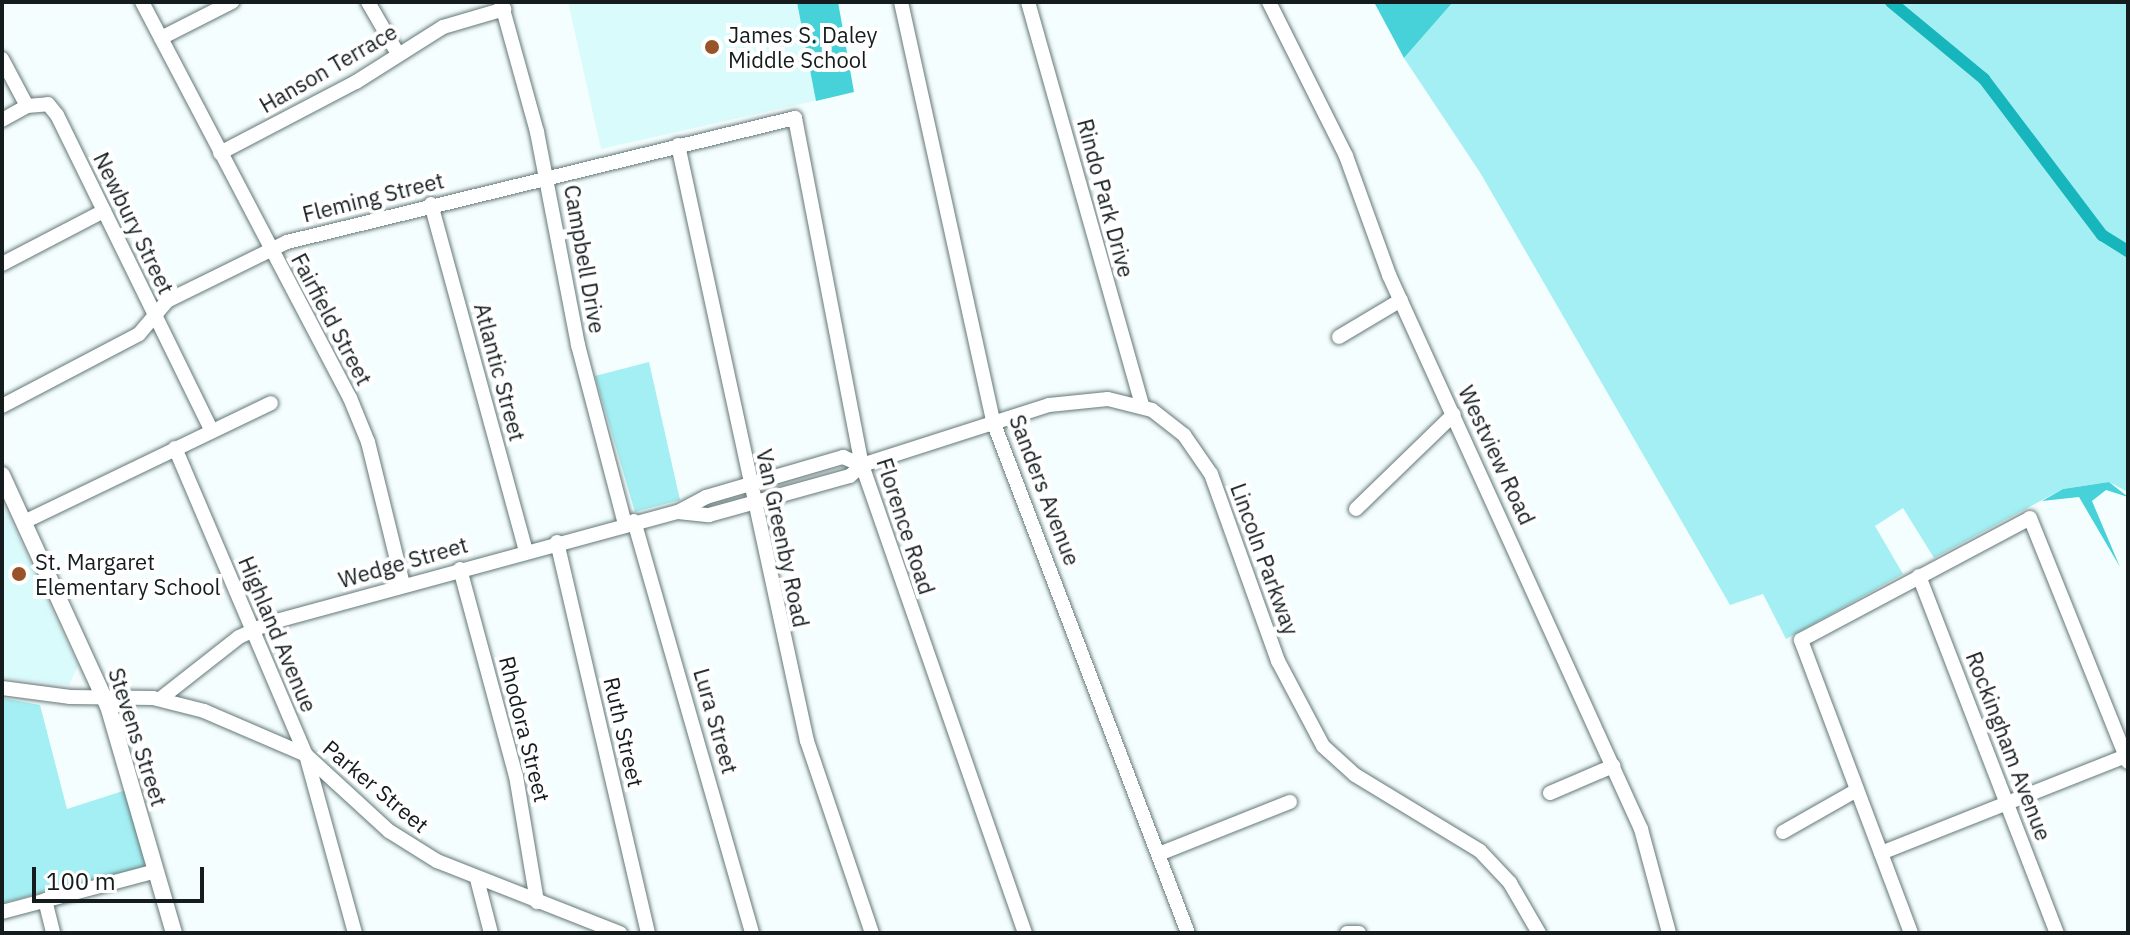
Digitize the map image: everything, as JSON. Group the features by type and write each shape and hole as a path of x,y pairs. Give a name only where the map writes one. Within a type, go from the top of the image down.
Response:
{"main road":[{"name":"Stevens Street","path":"2,475 105,697 174,933"}],"street":[{"name":"Fairfield Street","path":"142,2 359,418 403,585"},
{"path":"161,38 232,2"},
{"path":"368,2 398,54"},
{"name":"Sanders Avenue","path":"901,2 994,424 1188,933"},
{"name":"Rindo Park Drive","path":"1028,2 1142,405"},
{"name":"Westview Road","path":"1269,2 1346,156 1401,300 1641,829 1669,933"},
{"name":"Hanson Terrace","path":"220,153 443,27 503,5"},
{"name":"Campbell Drive","path":"503,5 547,176 578,345 630,522"},
{"path":"2,59 27,106 2,120"},
{"name":"Newbury Street","path":"27,106 53,108 212,431"},
{"name":"Fleming Street","path":"2,406 139,334 153,313 270,248 431,204 795,118"},
{"name":"Florence Road","path":"795,118 862,465 1025,933"},
{"name":"Van Greenby Road","path":"678,145 752,503 807,741 872,933"},
{"name":"Atlantic Street","path":"431,204 526,551"},
{"path":"2,264 104,211"},
{"path":"1339,337 1401,300"},
{"path":"752,503 850,476 862,465 1078,400 1142,405"},
{"path":"24,522 271,403"},
{"name":"Lincoln Parkway","path":"1142,405 1184,435 1211,474 1278,661 1323,746 1355,775 1480,851 1510,883 1539,933"},
{"path":"1356,509 1454,414"},
{"name":"Highland Avenue","path":"175,448 306,755 355,933"},
{"path":"749,485 843,457 862,465"},
{"name":"Wedge Street","path":"160,699 252,630 557,542 678,512 749,485"},
{"name":"Wedge Street","path":"678,512 709,515 752,503"},
{"path":"1881,853 2127,758 2030,518 1801,640 1911,933"},
{"name":"Lura Street","path":"630,522 752,933"},
{"name":"Ruth Street","path":"557,542 648,933"},
{"name":"Rhodora Street","path":"460,569 516,776 537,902"},
{"name":"Rockingham Avenue","path":"1919,576 2057,933"},
{"name":"Parker Street","path":"2,688 160,699 306,755 389,831 477,879 620,933"},
{"path":"1550,793 1613,766"},
{"path":"1783,832 1857,790"},
{"path":"1159,854 1290,802"},
{"path":"2,912 156,871"},
{"path":"477,879 491,933"},
{"path":"45,900 53,933"}],"shaded area":[{"name":"James S. Daley Middle School","path":"568,2 838,2 854,92 601,149"},
{"path":"797,2 838,2 854,92 816,101"},
{"path":"1374,2 1453,2 1404,58"},
{"path":"1453,2 2128,2 2128,492 2109,482 2063,489 1934,558 1903,508 1875,526 1903,574 1786,639 1763,594 1730,605 1481,174 1404,58"},
{"path":"649,362 680,500 635,512 595,376"},
{"path":"2109,482 2128,497 2106,490 2092,501 2120,567 2079,497 2042,501 2063,489"},
{"name":"St. Margaret Elementary School","path":"2,501 78,666 69,685 2,678"},
{"path":"2,698 40,705 67,809 126,790 147,866 2,903"}],"waterway":[{"path":"1891,2 1984,79 2102,235 2128,251"}],"place":[{"name":"James S. Daley Middle School","path":"712,47"},
{"name":"St. Margaret Elementary School","path":"19,574"}]}
